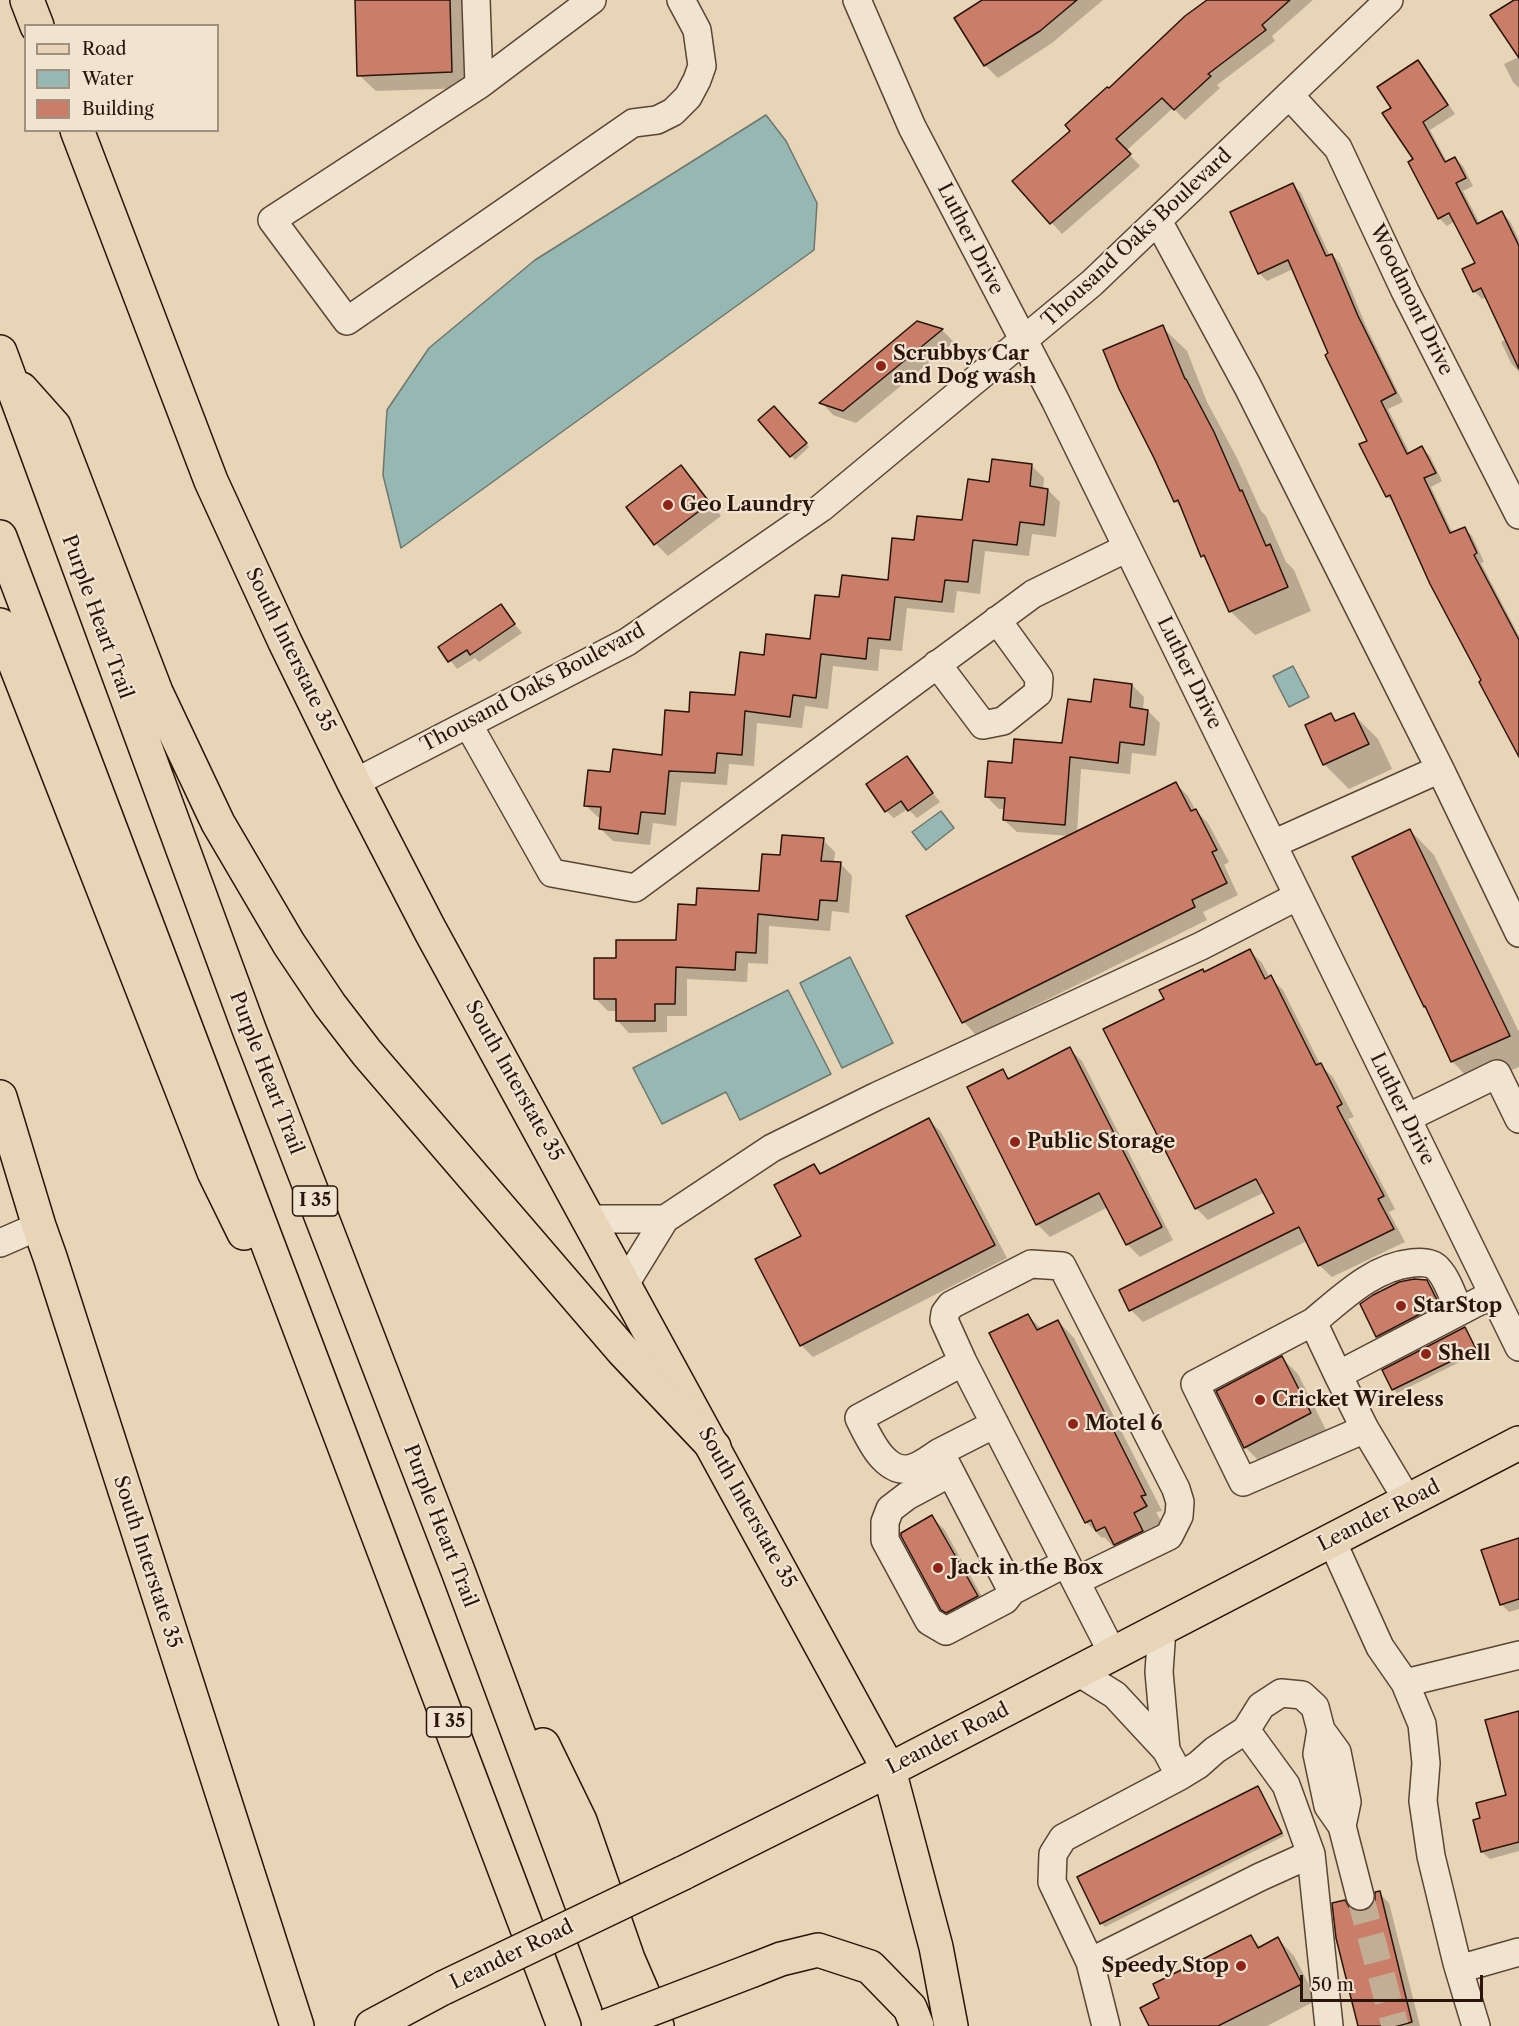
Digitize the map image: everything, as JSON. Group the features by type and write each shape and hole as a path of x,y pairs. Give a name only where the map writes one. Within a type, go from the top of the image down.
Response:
{"main road":[{"path":"27,0 35,24"},
{"name":"South Interstate 35","path":"78,132 211,481 285,642 354,783 430,930 890,1770 936,1947 951,2026"},
{"path":"4,363 54,426 156,692 218,823 289,944 330,1005 367,1053 623,1350 714,1447"},
{"name":"Purple Heart Trail","path":"4,363 249,1029 458,1571 627,2026"},
{"name":"I 35","path":"0,537 564,2026"},
{"path":"0,625 214,1172 334,1418"},
{"name":"South Interstate 35","path":"0,1097 39,1226 297,2026"},
{"name":"Leander Road","path":"372,2026 443,1988 683,1873 890,1770 1519,1443"},
{"path":"458,1571 580,1821 628,1959 657,2026"},
{"path":"607,2026 781,1959 818,1950 870,1968 910,2008 917,2026"}],"street":[{"path":"476,0 479,85"},
{"path":"592,0 479,85 272,220 347,321 633,123 657,120 673,112 688,97 702,66 697,30 681,0"},
{"name":"Luther Drive","path":"857,0 912,128 1055,400 1493,1294 1516,1335"},
{"name":"Thousand Oaks Boulevard","path":"354,783 627,642 821,508 1092,283 1389,0"},
{"name":"Woodmont Drive","path":"1290,96 1338,148 1405,291 1519,514"},
{"path":"1158,221 1248,387 1440,769 1519,933"},
{"path":"468,724 552,873 635,888 1033,594 1127,548"},
{"path":"938,664 983,725 1003,721 1038,693 1039,678 997,620"},
{"path":"1273,844 1440,769"},
{"path":"625,1284 665,1219 772,1148 877,1096 1201,946 1298,896"},
{"path":"1407,1118 1497,1074 1519,1119"},
{"path":"590,1219 665,1219"},
{"path":"0,1243 39,1226"},
{"path":"1365,1429 1243,1482 1195,1384 1313,1322 1358,1286 1395,1265 1426,1262 1438,1268 1460,1311"},
{"path":"995,1424 890,1509 885,1522 885,1540 929,1621 946,1631 1005,1600 1012,1591 1071,1572 1169,1536 1179,1516 1180,1502 1176,1489 1062,1266 1031,1264 951,1305 945,1313 944,1320 963,1362 995,1424 1071,1572 1113,1654"},
{"path":"1338,1375 1493,1294"},
{"path":"1313,1322 1365,1429 1408,1501"},
{"path":"945,1463 900,1469 891,1465 876,1450 859,1418 963,1362"},
{"path":"945,1463 1012,1591"},
{"path":"1332,1541 1380,1647 1405,1683 1422,1724 1426,1763 1423,1801 1431,1856 1459,1969 1476,2026"},
{"path":"1162,1629 1159,1672 1166,1750"},
{"path":"1405,1683 1519,1655"},
{"path":"1078,1672 1115,1695 1166,1750 1180,1776"},
{"path":"1106,2026 1090,1962 1052,1882 1053,1854 1063,1838 1198,1766 1215,1750 1246,1730 1261,1706 1281,1694 1302,1695 1315,1707 1321,1730 1337,1752 1347,1802 1342,1826 1360,1896"},
{"path":"1246,1730 1286,1785 1311,1854 1328,2026"},
{"path":"1090,1962 1311,1854"},
{"path":"1459,1969 1519,1952"}],"water":[{"path":"766,115 786,141 817,203 814,250 401,548 383,475 387,410 429,348 535,260"},
{"path":"1293,666 1309,697 1289,707 1273,676"},
{"path":"941,811 954,828 926,850 912,832"},
{"path":"850,957 893,1043 842,1068 800,983"},
{"path":"788,990 831,1074 740,1120 726,1092 662,1124 633,1068"}],"building":[{"path":"355,0 450,0 452,72 357,76"},
{"path":"982,0 1077,0 1040,31 984,66 954,18"},
{"path":"1207,0 1290,0 1262,25 1266,30 1208,74 1211,76 1174,110 1162,98 1116,139 1131,154 1050,224 1012,181 1070,131 1065,125 1107,87 1109,88 1185,16"},
{"path":"1514,0 1519,0 1519,58 1490,15"},
{"path":"1418,60 1448,105 1423,122 1445,162 1455,157 1466,178 1456,183 1477,224 1502,211 1519,246 1519,369 1481,288 1473,292 1462,269 1475,263 1449,213 1438,219 1408,162 1413,159 1382,113 1391,108 1377,87"},
{"path":"1293,183 1326,256 1332,254 1358,316 1396,393 1381,401 1407,454 1422,446 1436,473 1424,478 1450,533 1465,527 1477,553 1474,555 1519,640 1519,757 1430,584 1390,495 1386,497 1359,444 1367,441 1325,355 1328,353 1288,260 1258,274 1230,212"},
{"name":"Scrubbys Car and Dog wash","path":"917,321 943,329 843,411 819,403"},
{"path":"1163,325 1185,379 1214,432 1266,546 1270,544 1288,587 1229,612 1204,555 1201,557 1178,500 1174,502 1119,389 1103,350"},
{"path":"774,406 807,443 790,457 758,420"},
{"path":"992,459 1032,464 1030,486 1048,489 1044,525 1020,522 1017,545 973,540 968,582 945,580 942,602 895,597 890,640 868,638 866,659 821,654 816,698 793,695 790,717 745,711 742,755 717,753 715,773 669,771 665,814 641,812 638,834 599,829 601,807 584,806 588,770 610,772 613,749 662,755 665,710 689,712 690,692 735,695 740,652 764,655 766,634 810,639 815,595 839,597 842,575 888,580 892,538 914,540 917,516 962,520 968,479 989,482"},
{"name":"Geo Laundry","path":"681,465 710,503 654,545 626,507"},
{"path":"501,604 515,624 470,655 467,650 448,662 438,647"},
{"path":"1094,679 1132,684 1130,707 1148,710 1144,745 1120,742 1118,763 1070,757 1065,825 1003,820 1005,798 985,797 988,761 1012,763 1014,739 1062,743 1068,699 1091,702"},
{"path":"1331,713 1335,721 1354,713 1369,744 1323,765 1305,725"},
{"path":"907,756 933,793 908,811 901,801 885,812 866,784"},
{"path":"1176,782 1191,811 1196,809 1217,850 1212,852 1227,883 1192,900 1195,907 962,1023 906,916"},
{"path":"1410,829 1510,1036 1451,1062 1352,857"},
{"path":"782,835 824,838 821,861 841,862 837,901 820,900 818,920 758,914 756,953 736,952 735,970 676,967 675,1004 655,1004 655,1021 616,1021 616,999 594,999 594,958 616,958 616,940 676,940 678,904 696,905 697,888 759,891 762,854 780,855"},
{"path":"1250,949 1265,979 1271,975 1316,1065 1321,1063 1342,1104 1337,1107 1384,1196 1378,1199 1394,1229 1318,1266 1299,1227 1129,1311 1119,1290 1274,1213 1256,1179 1195,1209 1103,1029 1164,999 1159,990 1203,969 1204,972"},
{"path":"1070,1047 1162,1227 1126,1245 1099,1193 1036,1225 967,1087 1003,1069 1008,1079"},
{"path":"929,1118 995,1245 800,1346 755,1259 801,1236 774,1185 814,1164 820,1174"},
{"name":"StarStop","path":"1414,1279 1427,1280 1439,1304 1376,1337 1360,1304 1399,1282"},
{"name":"Motel 6","path":"1028,1314 1037,1330 1058,1320 1146,1495 1141,1496 1147,1506 1134,1513 1143,1531 1114,1545 1105,1527 1096,1531 1091,1520 1085,1523 989,1333"},
{"name":"Shell","path":"1465,1327 1476,1349 1392,1390 1382,1370"},
{"name":"Cricket Wireless","path":"1282,1356 1311,1413 1244,1448 1216,1391"},
{"name":"Jack in the Box","path":"932,1515 978,1596 946,1613 941,1610 901,1536 901,1533"},
{"path":"1519,1538 1519,1599 1500,1605 1481,1550"},
{"path":"1519,1711 1519,1842 1481,1852 1473,1820 1480,1818 1476,1803 1506,1795 1485,1720"},
{"name":"Speedy Stop","path":"1258,1786 1282,1833 1100,1924 1077,1877"},
{"path":"1380,1891 1412,2022 1398,2026 1358,2026 1336,1938 1332,1903 1345,1900 1349,1907 1356,1911 1363,1911 1371,1907 1375,1900 1375,1892"},
{"name":"Speedy Stop","path":"1251,1935 1258,1948 1278,1937 1302,1984 1218,2026 1149,2026 1140,2008 1159,1998 1153,1984"}],"tunnel":[{"path":"1360,1896 1395,2026"}],"place":[{"name":"Scrubbys Car and Dog wash","path":"881,366"},
{"name":"Geo Laundry","path":"668,505"},
{"name":"Public Storage","path":"1015,1142"},
{"name":"StarStop","path":"1401,1306"},
{"name":"Shell","path":"1426,1354"},
{"name":"Cricket Wireless","path":"1260,1400"},
{"name":"Motel 6","path":"1073,1424"},
{"name":"Jack in the Box","path":"938,1568"},
{"name":"Speedy Stop","path":"1241,1966"}]}
